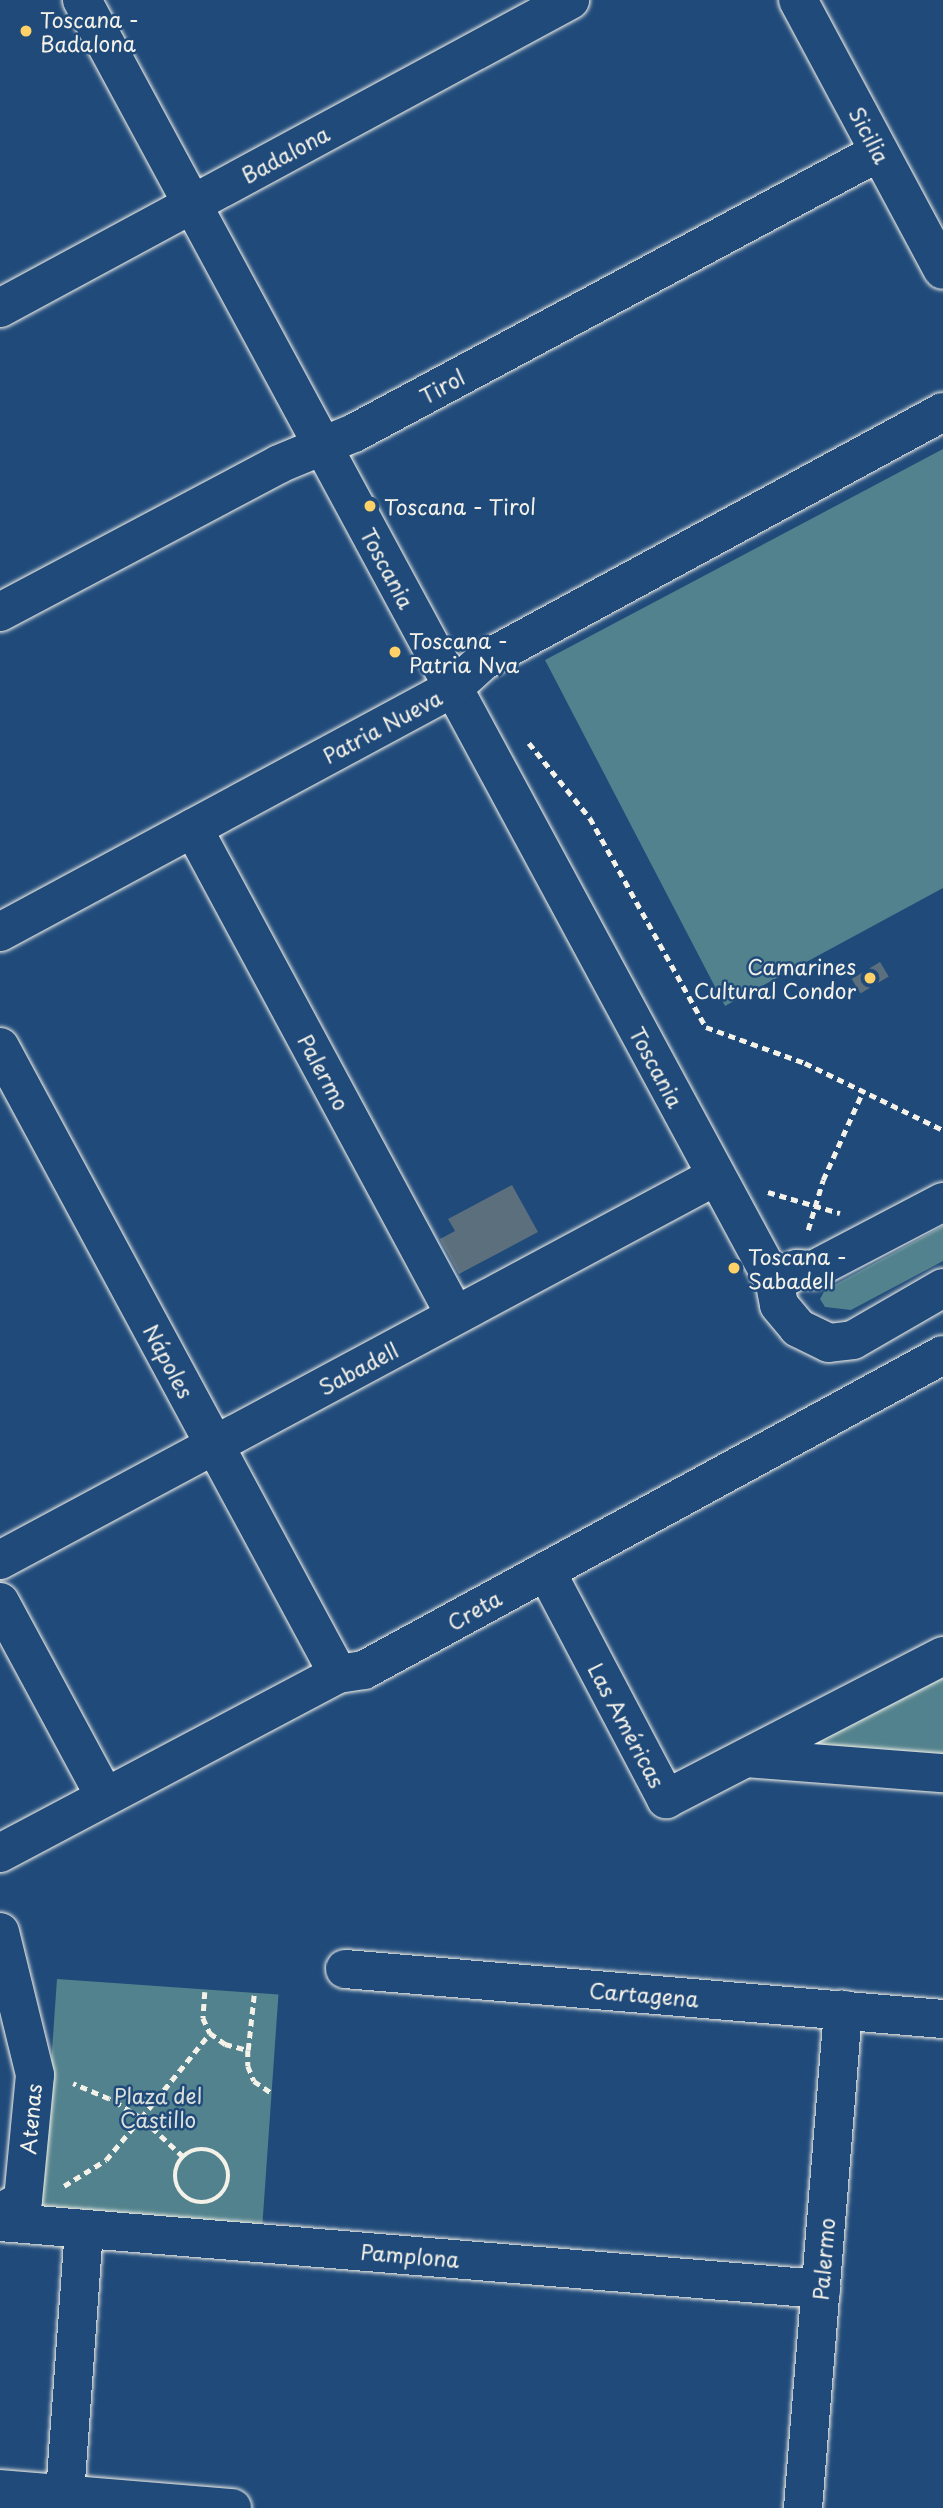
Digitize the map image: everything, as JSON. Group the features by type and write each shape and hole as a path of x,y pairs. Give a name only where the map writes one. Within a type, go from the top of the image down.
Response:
{"street":[{"name":"Toscania","path":"82,0 716,1176 786,1276 779,1306 798,1328 829,1343 853,1340 943,1288"},
{"name":"Badalona","path":"0,307 570,0"},
{"name":"Sicilia","path":"798,0 943,270"},
{"name":"Tirol","path":"0,612 279,464 354,433 879,152"},
{"name":"Patria Nueva","path":"0,932 453,688 483,661 943,412"},
{"name":"Palermo","path":"193,828 455,1315"},
{"name":"Nápoles","path":"0,1047 338,1674"},
{"name":"Sabadell","path":"0,1560 716,1176"},
{"path":"786,1276 813,1270 943,1202"},
{"name":"Creta","path":"0,1853 338,1674 364,1670 943,1355"},
{"name":"Las Américas","path":"546,1571 666,1799 943,1656"},
{"path":"0,1602 105,1797"},
{"path":"746,1758 943,1773"},
{"name":"Atenas","path":"0,1932 35,2075 8,2212"},
{"name":"Cartagena","path":"345,1969 943,2019"},
{"name":"Palermo","path":"803,2508 843,2010"},
{"name":"Pamplona","path":"8,2212 84,2229 821,2289"},
{"path":"64,2501 84,2229"},
{"path":"0,2489 64,2501 232,2508"}],"path":[{"path":"523,735 590,818 706,1027 805,1063 943,1130"},
{"path":"786,1276 816,1206 823,1180 863,1091"},
{"path":"716,1176 891,1229"},
{"path":"205,1992 203,2018 210,2033 225,2044 248,2050"},
{"path":"254,1995 248,2066 254,2081 273,2094"},
{"path":"8,2212 57,2190 106,2160 210,2033"},
{"path":"35,2075 74,2084 109,2099 141,2118 183,2157"},
{"path":"206,2149 217,2153 225,2162 229,2174 228,2186 220,2196 208,2203 194,2202 183,2195 176,2183 176,2169 183,2157 193,2151 206,2149"}],"green space":[{"path":"943,449 943,888 725,1006 545,660"},
{"path":"943,1226 943,1261 851,1310 825,1307 820,1299 825,1290"},
{"path":"943,1672 943,1758 809,1744"},
{"name":"Plaza del Castillo","path":"57,1979 278,1994 262,2227 41,2211"}],"building":[{"name":"Camarines Cultural Condor","path":"880,962 889,977 860,994 852,979"},
{"path":"512,1185 538,1232 459,1274 440,1239 455,1231 448,1219"}],"place":[{"name":"Toscana - Badalona","path":"26,31"},
{"name":"Toscana - Tirol","path":"370,506"},
{"name":"Toscana - Patria Nva","path":"395,652"},
{"name":"Camarines Cultural Condor","path":"870,978"},
{"name":"Toscana - Sabadell","path":"734,1268"}]}
